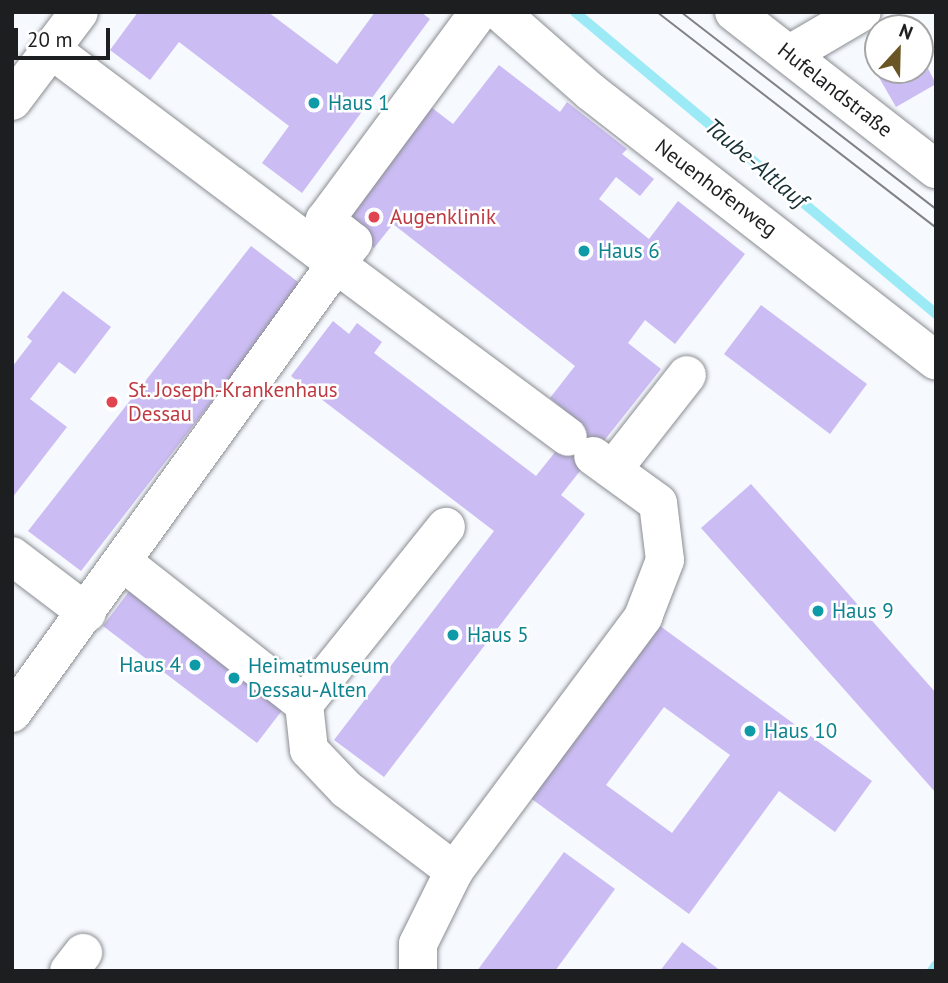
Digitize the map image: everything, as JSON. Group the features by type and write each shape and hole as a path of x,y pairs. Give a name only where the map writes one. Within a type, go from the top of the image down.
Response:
{"street":[{"path":"12,101 79,12"},
{"path":"12,713 124,563 353,242 325,220 479,12"},
{"name":"Neuenhofenweg","path":"500,12 591,92 936,360"},
{"name":"Hufelandstraße","path":"734,12 936,169"},
{"path":"790,54 862,12"},
{"path":"52,50 658,503 665,560 643,617 454,871 418,944 418,971"},
{"path":"592,453 687,375"},
{"path":"446,527 304,704 309,750 346,789 454,871"},
{"path":"12,556 87,613"},
{"path":"124,563 304,704"}],"building":[{"name":"Haus 1","path":"138,12 268,12 337,64 375,12 421,12 430,19 302,193 262,163 289,126 179,42 150,80 110,50"},
{"name":"Haus 6","path":"499,65 560,112 567,102 627,149 622,154 654,179 640,196 616,177 599,199 649,239 678,201 745,254 675,344 645,320 628,343 661,369 561,495 585,514 384,777 334,740 494,531 291,376 333,321 349,334 357,323 382,342 374,353 536,476 579,422 550,398 575,366 393,224 374,248 340,221 431,107 453,124"},
{"path":"934,80 936,84 896,107 883,84 934,84"},
{"path":"251,246 302,285 81,571 28,531"},
{"path":"63,291 111,327 75,374 59,362 30,399 67,427 12,498 12,367 32,341 27,337"},
{"path":"761,305 867,384 830,434 724,354"},
{"name":"Haus 9","path":"751,484 936,693 936,793 701,528"},
{"name":"Haus 4","path":"133,586 287,704 257,743 103,626"},
{"path":"656,623 872,781 835,832 779,791 689,914 529,797","holes":["664,707 730,755 672,833 606,785"]},
{"path":"564,852 615,889 555,971 477,971"},
{"path":"682,942 721,971 660,971"}],"waterway":[{"name":"Taube-Altlauf","path":"575,12 936,314"},
{"name":"Taube-Altlauf","path":"932,971 936,965"}],"tram line":[{"path":"657,12 936,228"},
{"path":"681,12 936,209"}],"place":[{"name":"Haus 1","path":"314,103"},
{"name":"Augenklinik","path":"374,217"},
{"name":"Haus 6","path":"584,251"},
{"name":"St. Joseph-Krankenhaus Dessau","path":"112,402"},
{"name":"Haus 9","path":"818,611"},
{"name":"Haus 5","path":"453,635"},
{"name":"Haus 4","path":"195,665"},
{"name":"Heimatmuseum Dessau-Alten","path":"234,678"},
{"name":"Haus 10","path":"750,731"}]}
